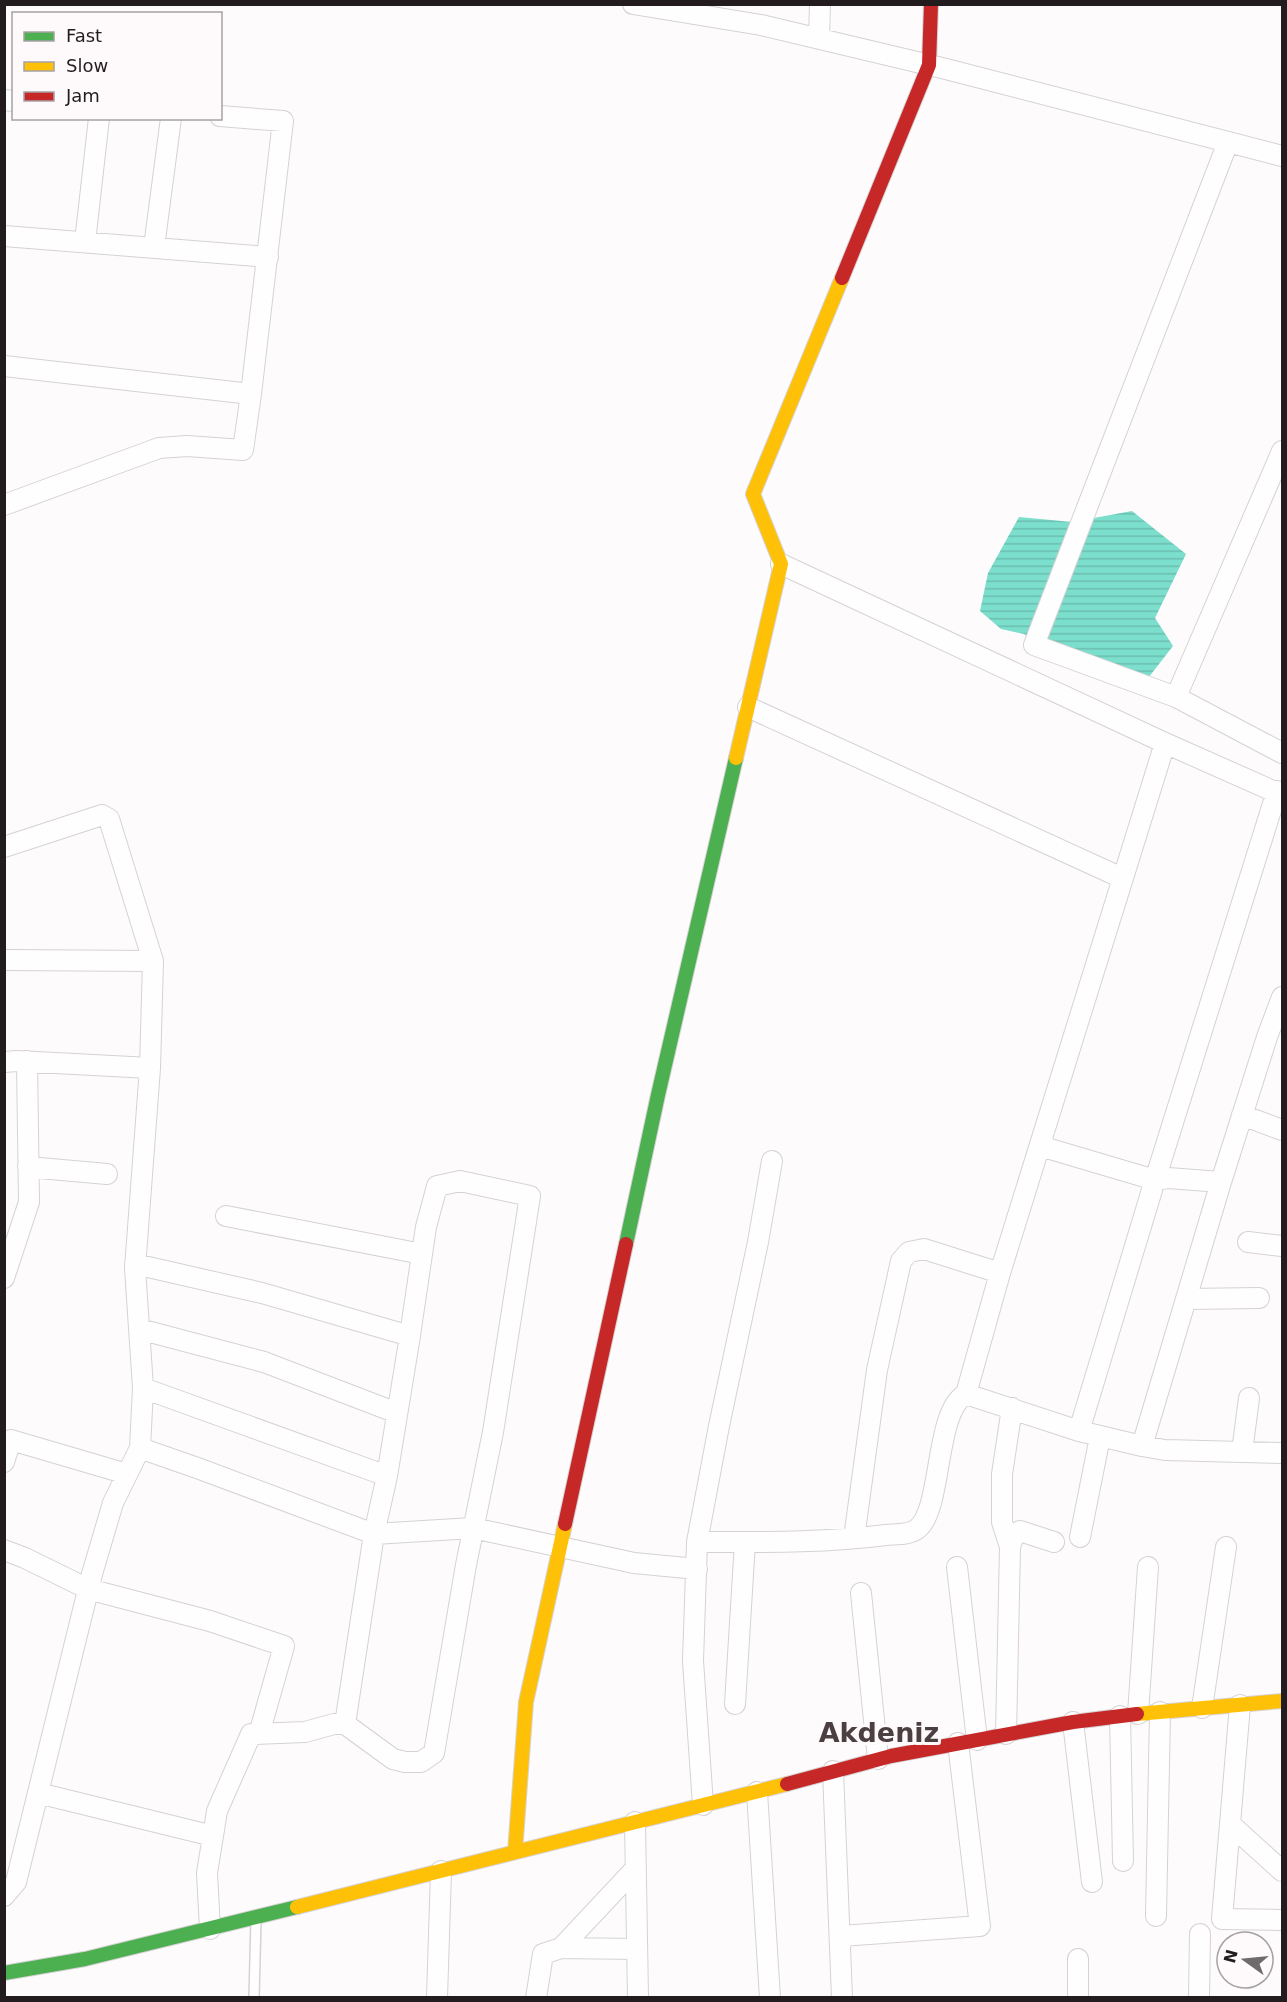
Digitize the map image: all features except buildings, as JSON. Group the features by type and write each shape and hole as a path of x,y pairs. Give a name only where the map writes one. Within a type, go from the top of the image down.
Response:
{"street":[{"path":"633,4 761,25 929,65 1282,156"},
{"path":"819,39 820,4"},
{"path":"514,1852 526,1702 658,1095 781,564 753,494 929,65 931,4"},
{"path":"4,505 159,448 187,446 243,450 283,121 222,116"},
{"path":"85,242 99,120"},
{"path":"154,247 171,120"},
{"path":"1228,142 1034,645 1176,698 1282,753"},
{"path":"4,236 268,257"},
{"path":"4,366 251,394"},
{"path":"1176,698 1282,454"},
{"path":"781,564 1165,743 1280,793 1155,1180 1079,1431"},
{"path":"748,706 1122,878"},
{"path":"698,1542 799,1542 912,1532 920,1527 928,1514 948,1425 957,1402 966,1394 1000,1273 1165,743"},
{"path":"4,847 102,815 109,819 153,961 150,1068 135,1264 143,1388 140,1448 113,1503 88,1589 16,1882 4,1896"},
{"path":"4,960 153,961"},
{"path":"1142,1446 1242,1115 1275,1039 1282,997"},
{"path":"4,1062 27,1061 150,1068"},
{"path":"4,1278 29,1202 27,1061"},
{"path":"1242,1115 1282,1130"},
{"path":"1040,1146 1155,1180 1168,1178 1221,1182"},
{"path":"703,1805 693,1660 698,1542 772,1161"},
{"path":"28,1167 107,1174"},
{"path":"210,1929 207,1873 217,1811 251,1734 306,1732 334,1724 345,1724 393,1759 421,1762 434,1753 493,1432 530,1196 460,1180 437,1186 426,1227 387,1476 374,1534 345,1724"},
{"path":"226,1216 422,1254"},
{"path":"1248,1242 1282,1246"},
{"path":"854,1538 877,1370 901,1261 909,1252 924,1249 1000,1273"},
{"path":"135,1264 262,1293 410,1336"},
{"path":"1188,1299 1259,1298"},
{"path":"139,1329 264,1362 397,1413"},
{"path":"143,1388 387,1476"},
{"path":"966,1394 1079,1431 1142,1446 1166,1450 1282,1453"},
{"path":"1242,1452 1249,1398"},
{"path":"1010,1547 1002,1522 1002,1474 1011,1408"},
{"path":"1080,1537 1100,1437"},
{"path":"4,1462 11,1440 127,1474"},
{"path":"140,1448 200,1468 374,1534 474,1528 634,1563 697,1569"},
{"path":"1006,1734 1010,1547 1014,1535 1020,1531 1054,1542"},
{"path":"735,1704 745,1542"},
{"path":"1202,1708 1226,1547"},
{"path":"4,1550 88,1589 210,1621 284,1646 259,1734"},
{"path":"841,1936 980,1926 957,1567"},
{"path":"1123,1861 1129,1715 1148,1567"},
{"path":"861,1593 878,1759"},
{"path":"4,1973 85,1959 210,1929 878,1759 1073,1722 1282,1701"},
{"path":"1240,1705 1222,1919 1282,1920"},
{"path":"1156,1916 1160,1712"},
{"path":"1073,1722 1092,1882"},
{"path":"833,1771 842,1998"},
{"path":"757,1791 770,1998"},
{"path":"38,1793 213,1836"},
{"path":"635,1822 638,1998"},
{"path":"1230,1824 1282,1871"},
{"path":"561,1948 636,1868"},
{"path":"437,1998 441,1871"},
{"path":"1199,1998 1200,1934"},
{"path":"536,1998 543,1954 561,1948 637,1949"},
{"path":"1078,1959 1078,1998"}],"lane":[{"path":"254,1998 256,1917"}],"shaded area":[{"path":"1132,511 1186,554 1155,618 1173,646 1145,682 1075,671 1024,634 1001,629 980,611 988,573 1019,517 1072,522"}],"traffic: fast":[{"path":"626,1244 736,758"},
{"path":"4,1973 85,1959 297,1907"}],"traffic: slow":[{"path":"736,758 781,564 753,494 842,278"},
{"path":"515,1852 526,1702 565,1524"},
{"path":"1137,1714 1282,1701"},
{"path":"297,1907 787,1784"}],"traffic: jam":[{"path":"842,278 929,65 931,4"},
{"path":"565,1524 626,1244"},
{"path":"787,1784 891,1756 1073,1722 1137,1714"}],"district":[{"name":"Akdeniz","path":"879,1733"}]}
